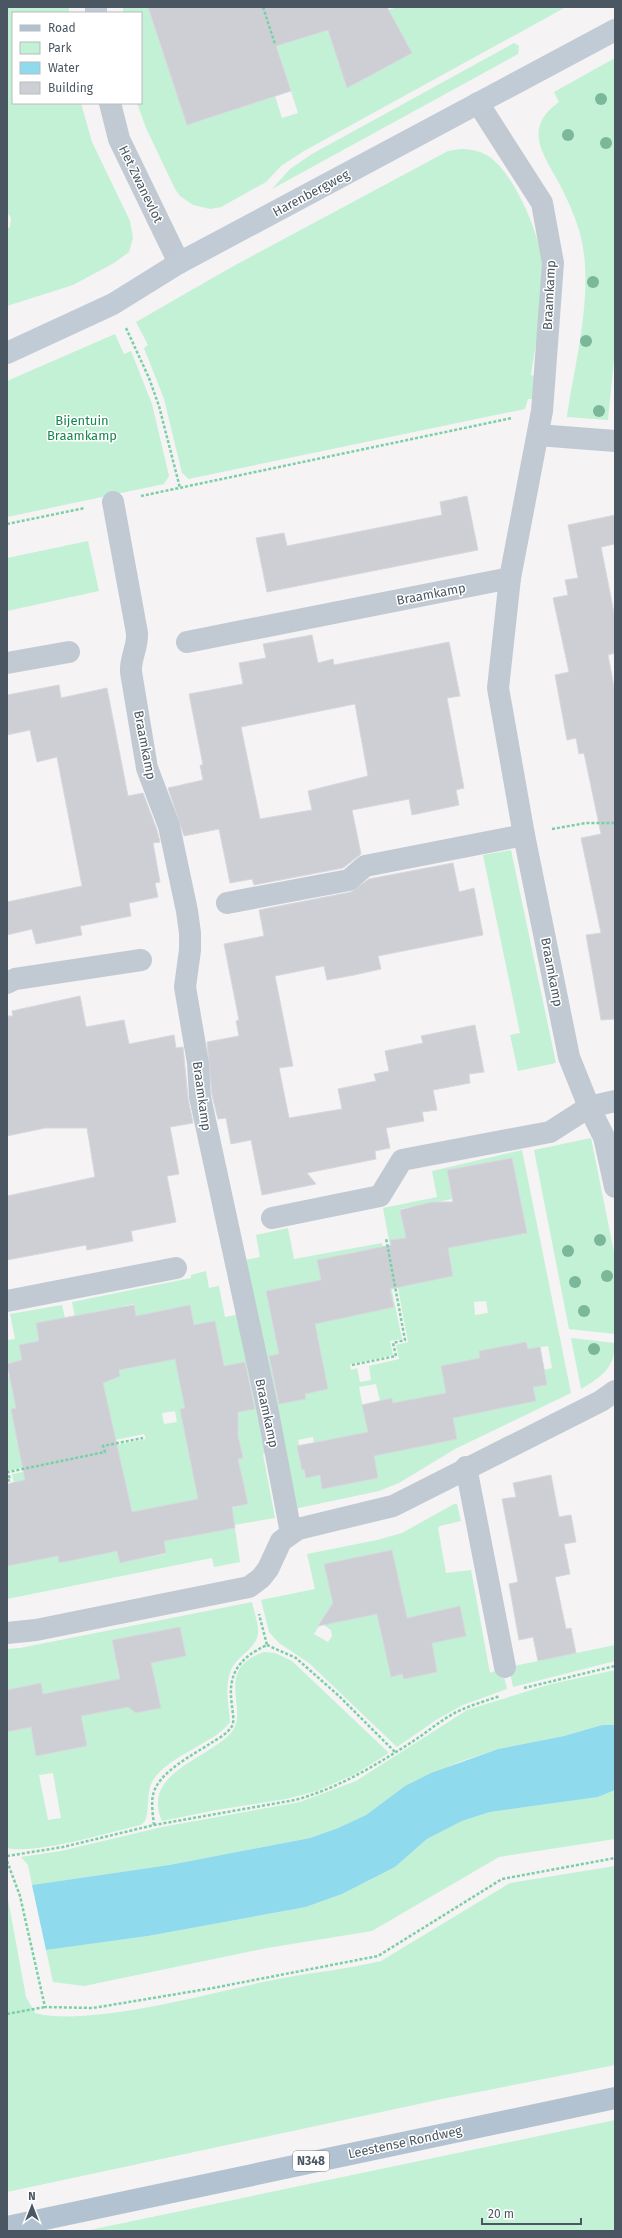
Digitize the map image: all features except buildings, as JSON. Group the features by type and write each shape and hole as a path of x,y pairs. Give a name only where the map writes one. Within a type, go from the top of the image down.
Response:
{"main road":[{"name":"Leestense Rondweg","path":"7,2227 615,2098"}],"street":[{"name":"Harenbergweg","path":"7,353 113,304 179,263 615,30"},
{"name":"Braamkamp","path":"478,103 542,203 553,263 542,411 510,578 498,688 524,835 569,1057 589,1108 604,1137 615,1187"},
{"name":"Het Zwanevlot","path":"110,104 119,139 179,263"},
{"path":"538,434 615,441"},
{"name":"Braamkamp","path":"113,502 137,633 137,644 131,660 131,672 147,768 169,826 190,933 185,987 198,1063 200,1097 266,1402 291,1533"},
{"name":"Braamkamp","path":"187,642 510,578"},
{"path":"7,663 70,652"},
{"path":"227,903 349,880 365,866 524,835"},
{"path":"7,983 15,979 141,960"},
{"path":"272,1218 380,1196 402,1160 550,1132 589,1108 615,1101"},
{"path":"7,1301 176,1268"},
{"path":"7,1633 29,1631 235,1590 252,1584 261,1578 268,1570 281,1541 298,1529 393,1506 466,1467 601,1401 615,1390"},
{"path":"466,1467 505,1667"}],"path":[{"path":"263,7 275,44"},
{"path":"113,304 149,378 167,432 180,488"},
{"path":"7,524 542,411"},
{"path":"524,835 586,823 615,823"},
{"path":"352,1365 396,1356 393,1343 405,1340 386,1238"},
{"path":"7,1481 10,1480 8,1472 105,1452 104,1446 143,1438"},
{"path":"252,1584 267,1645"},
{"path":"154,1825 153,1795 158,1783 178,1765 222,1736 232,1726 233,1716 230,1686 233,1674 242,1662 256,1650 267,1645 296,1658 339,1696 395,1752"},
{"path":"518,1690 615,1666"},
{"path":"7,1856 63,1847 154,1825 296,1800 317,1794 358,1776 462,1709 503,1694"},
{"path":"7,2014 45,2007 93,2008 213,1988 378,1956 502,1879 615,1858"},
{"path":"7,1861 20,1896 45,2007"}],"green space":[{"path":"7,7 69,7 69,12 12,12 12,104 81,104 92,142 130,221 133,238 129,252 114,263 73,285 7,306 7,229 10,227 11,218 7,212"},
{"path":"123,7 148,7 187,125 234,110 200,7 286,43 398,7 566,7 304,151 281,166 266,182 221,207 210,209 193,205 180,196 175,189 146,128 137,104 142,104 142,12 123,12","holes":["407,43 412,53 395,62 389,52","360,67 364,79 347,88 342,72","289,85 298,113 282,118 273,90"]},
{"path":"514,43 519,46 518,54 272,189 290,169 312,154"},
{"path":"615,58 615,349 608,420 567,417 579,348 585,299 584,252 573,212 542,151 539,141 539,131 541,121 559,102 554,92"},
{"path":"460,149 480,152 491,158 510,179 526,209 542,256 542,296 531,375 537,377 533,399 528,399 525,409 189,479 182,473 164,399 144,348 148,345 136,322 230,268 448,151"},
{"name":"Bijentuin Braamkamp","path":"115,334 124,354 131,351 152,404 169,476 164,484 7,517 7,381"},
{"path":"88,541 99,591 7,611 7,558"},
{"path":"511,850 556,1063 518,1071 510,1035 520,1033 483,855"},
{"path":"591,1138 615,1257 615,1334 569,1329 534,1150"},
{"path":"522,1150 571,1393 455,1449 399,1483 379,1491 294,1509 245,1260 260,1257 256,1235 288,1228 294,1259 382,1243 402,1339 390,1341 393,1355 350,1364 351,1370 357,1368 360,1382 371,1380 369,1366 399,1359 396,1345 408,1342 383,1208 437,1197 432,1171","holes":["512,1158 526,1233 448,1248 453,1276 426,1281 391,1240 406,1238 400,1209 452,1199 447,1170","366,1250 370,1270 386,1267 393,1307 302,1326 320,1348 328,1389 288,1397 266,1291 321,1280 317,1260 329,1258 347,1275 343,1254","486,1301 488,1313 475,1315 474,1302","526,1342 528,1349 548,1346 552,1368 544,1370 546,1385 533,1387 536,1401 480,1412 450,1404 457,1439 401,1450 371,1442 378,1478 322,1489 320,1475 306,1478 298,1440 313,1437 314,1443 368,1432 359,1387 376,1384 380,1401 392,1398 393,1404 446,1393 501,1360 499,1347"]},
{"path":"206,1271 209,1288 219,1286 225,1317 240,1314 268,1453 263,1454 275,1518 234,1525 231,1508 247,1504 238,1459 243,1458 234,1413 239,1363 224,1366 215,1321 194,1325 190,1305 136,1316 134,1304 124,1306 127,1323 108,1327 104,1310 94,1312 98,1329 78,1333 72,1302 191,1278 191,1275"},
{"path":"62,1305 65,1318 36,1324 39,1341 118,1377 120,1376 119,1370 146,1365 171,1339 179,1377 193,1374 199,1504 112,1517 21,1518 12,1474 108,1455 107,1447 146,1439 144,1434 115,1440 53,1461 7,1471 7,1367 9,1378 23,1375 20,1361 7,1364 7,1340 15,1339 10,1314","holes":["24,1406 16,1428 11,1409","175,1411 177,1422 164,1424 162,1413","31,1435 22,1464 17,1438"]},
{"path":"571,1338 615,1343 612,1359 606,1371 581,1389"},
{"path":"454,1504 457,1504 461,1521 440,1526 438,1528 446,1573 471,1570 490,1673 502,1668 507,1689 463,1705 436,1720 397,1747 309,1663 279,1643 269,1632 261,1600 315,1589 307,1554 377,1540 402,1533","holes":["392,1550 404,1608 364,1586 331,1593 324,1564","459,1607 432,1643 437,1672 404,1679 402,1674 391,1676 383,1640 392,1621","321,1623 331,1630 332,1636 328,1642 314,1634"]},
{"path":"235,1528 240,1562 214,1567 212,1558 7,1599 7,1566 58,1556 59,1563 117,1551 120,1563 166,1554 164,1541"},
{"path":"252,1602 258,1630 258,1636 255,1642 251,1648 235,1663 229,1676 228,1696 230,1722 214,1737 179,1757 159,1773 150,1787 145,1821 141,1825 54,1846 20,1849 7,1848 7,1732 14,1731 45,1712 53,1753 87,1746 81,1716 116,1709 110,1681 43,1694 41,1683 7,1690 7,1649 20,1648","holes":["180,1627 186,1656 151,1663 158,1704 154,1710 136,1713 123,1698 112,1640","53,1773 61,1818 48,1820 39,1775"]},
{"path":"615,1645 615,1661 513,1687 509,1667"},
{"path":"264,1652 275,1653 292,1661 389,1753 355,1774 317,1791 286,1799 216,1810 162,1821 158,1805 160,1791 168,1780 179,1770 230,1734 236,1725 237,1714 235,1691 239,1669 248,1660"},
{"path":"615,1670 615,1725 602,1725 564,1736 498,1749 459,1762 405,1786 366,1815 338,1828 310,1838 169,1865 32,1885 28,1865 21,1857 61,1851 162,1827 300,1802 356,1781 467,1710 551,1684"},
{"path":"615,1790 615,1839 499,1857 372,1931 267,1948 84,1986 53,1982 46,1950 148,1936 306,1907 342,1894 395,1867 427,1839 462,1821 490,1812 598,1797"},
{"path":"615,1866 615,2065 442,2099 7,2192 7,1894 26,1997 35,2013 52,2016 78,2016 146,2008 282,1978 381,1961 510,1883"},
{"path":"615,2120 615,2231 85,2231"}],"water":[{"path":"602,1725 615,1725 615,1790 598,1797 490,1812 462,1821 427,1839 395,1867 342,1894 306,1907 148,1936 46,1950 32,1885 169,1865 310,1838 338,1828 366,1815 405,1786 431,1773 498,1749 564,1736"}]}
